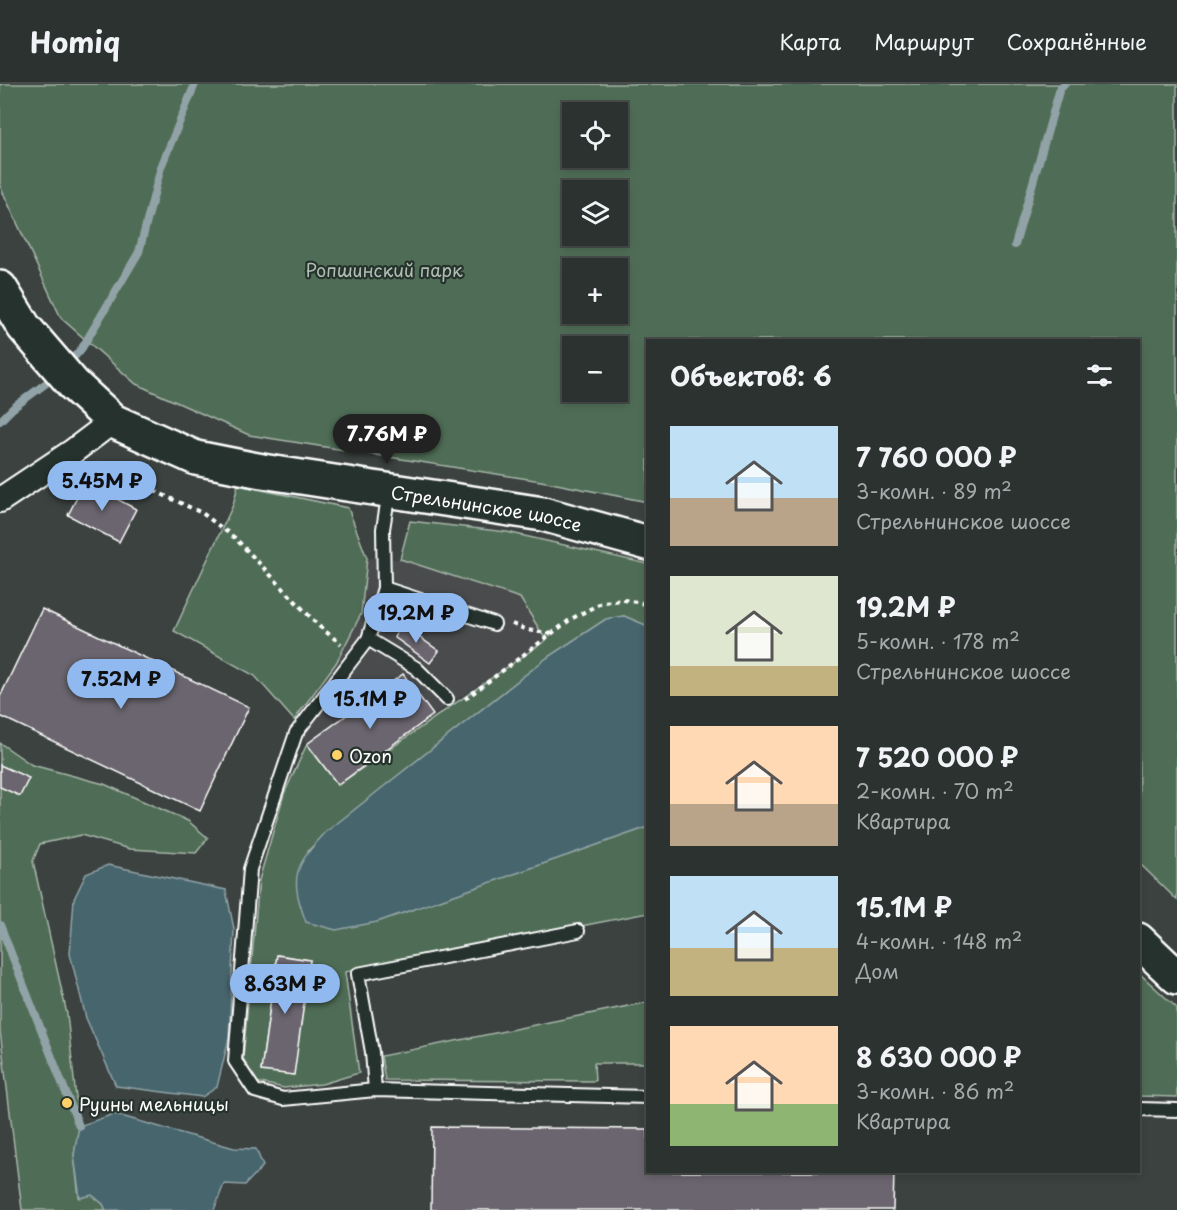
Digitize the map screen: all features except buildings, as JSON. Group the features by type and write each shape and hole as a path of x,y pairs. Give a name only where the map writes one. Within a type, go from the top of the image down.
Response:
{"main road":[{"name":"Стрельнинское шоссе","path":"0,288 24,327 74,384 113,421 196,458 389,491 543,514 646,542"},
{"path":"1140,942 1177,977"}],"street":[{"path":"0,500 72,452 113,421"}],"lane":[{"path":"389,491 383,529 384,588 368,639 296,733 249,869 235,1061 255,1091 283,1100 375,1090 646,1097"},
{"path":"384,588 494,624"},
{"path":"368,639 416,668 447,699"},
{"path":"375,1090 372,1052 358,974 578,931"},
{"path":"1140,1109 1177,1110"}],"path":[{"path":"72,452 202,513 235,538 320,627 340,644 368,639"},
{"path":"447,699 464,700 571,619 603,602 624,600 642,603 646,606"},
{"path":"494,624 510,622 527,630 553,634"}],"shaded area":[{"path":"364,558 400,559 520,598 546,640 433,715 338,785 307,744 294,720 336,663"}],"green space":[{"name":"Ропшинский парк","path":"0,84 1177,84 1177,900 1140,864 1140,339 646,339 646,502 541,481 249,435 136,384 61,318 0,186"},
{"path":"238,485 348,508 367,558 361,614 336,663 294,720 255,676 174,631 233,505"},
{"path":"410,521 507,532 646,564 646,625 624,616 606,619 548,657 327,832 308,851 377,922 646,828 646,913 345,972 359,1073 322,1084 284,1088 256,1082 243,1058 259,880 284,794 307,744 338,785 546,640 520,598 400,559","holes":["277,955 310,960 293,1075 261,1070"]},
{"path":"0,743 32,765 104,784 188,821 208,838 196,853 130,849 81,835 40,844 33,861 67,1014 79,1126 74,1155 79,1197 92,1195 103,1204 106,1210 22,1210 0,1031"},
{"path":"1140,974 1177,1008 1177,1097 1140,1096"},
{"path":"646,1002 646,1063 594,1063 595,1081 385,1080 381,1056"}],"water":[{"path":"624,616 646,625 646,828 377,922 336,930 306,922 297,894 298,873 307,854 326,832 548,657 606,619"},
{"path":"108,865 226,890 234,929 229,1038 217,1087 202,1097 116,1086 86,1018 70,954 74,899 86,874"},
{"path":"114,1114 234,1148 256,1149 263,1166 245,1185 224,1184 214,1210 106,1210 103,1204 92,1195 80,1198 74,1155 79,1126"}],"waterway":[{"path":"68,364 82,348 139,252 161,167 195,84"},
{"path":"1015,245 1060,88 1064,84"},
{"path":"0,421 13,408 57,375"},
{"path":"0,925 79,1126"}],"place":[{"name":"Ozon","path":"337,755"},
{"name":"Руины мельницы","path":"67,1103"}]}
